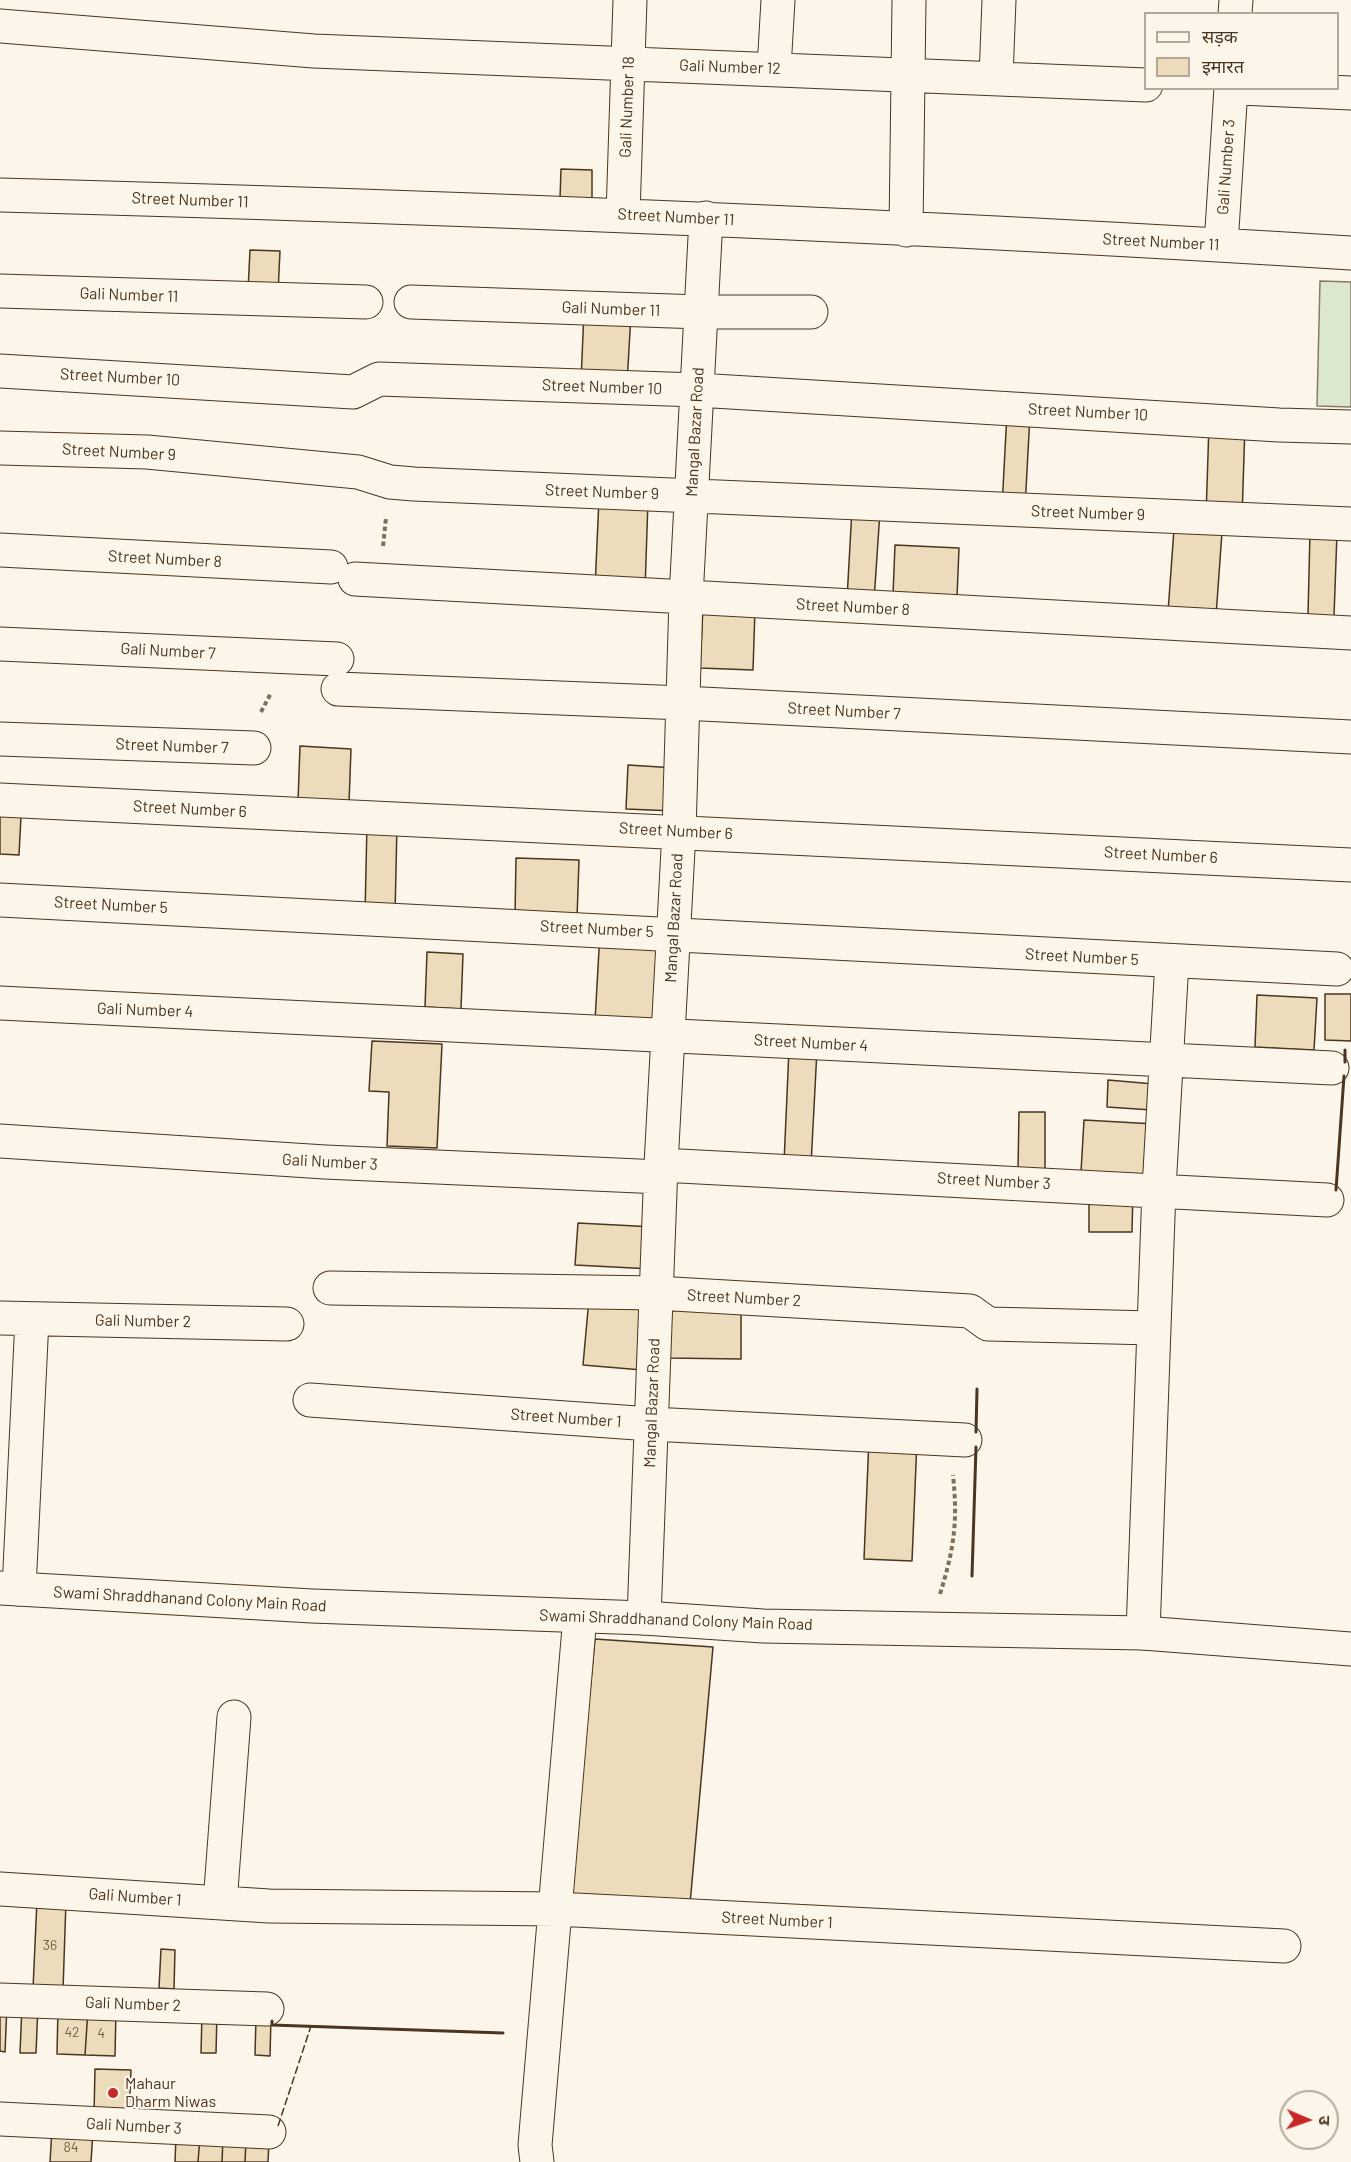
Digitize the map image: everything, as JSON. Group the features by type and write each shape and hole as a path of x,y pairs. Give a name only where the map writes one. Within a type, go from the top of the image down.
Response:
{"street":[{"name":"Gali Number 18","path":"623,215 630,0"},
{"path":"774,69 778,0"},
{"path":"906,230 909,0"},
{"path":"996,78 999,0"},
{"name":"Gali Number 12","path":"0,26 314,51 1144,85"},
{"name":"Gali Number 3","path":"1221,245 1231,90"},
{"path":"1284,90 1351,93"},
{"name":"Street Number 11","path":"0,195 706,218 1351,253"},
{"name":"Mangal Bazar Road","path":"644,1618 661,1171 679,831 686,598 706,218"},
{"name":"Gali Number 11","path":"0,291 366,302"},
{"name":"Gali Number 11","path":"411,302 701,312 811,312"},
{"name":"Street Number 10","path":"0,371 352,392 379,379 697,390 1351,427"},
{"name":"Street Number 9","path":"0,448 147,452 358,472 390,482 1351,524"},
{"name":"Street Number 8","path":"0,550 686,598 1351,633"},
{"name":"Gali Number 7","path":"0,644 298,657 337,674"},
{"name":"Street Number 7","path":"337,674 683,703 1351,737"},
{"name":"Street Number 7","path":"0,739 254,748"},
{"name":"Street Number 6","path":"0,800 1351,865"},
{"name":"Street Number 5","path":"0,900 1337,969"},
{"path":"1143,1633 1153,1328 1165,1060 1172,961"},
{"name":"Gali Number 4","path":"0,1004 291,1017"},
{"name":"Street Number 4","path":"291,1017 1332,1068"},
{"name":"Gali Number 3","path":"0,1141 325,1162 661,1171"},
{"name":"Street Number 3","path":"661,1171 1159,1189 1327,1200"},
{"name":"Street Number 2","path":"330,1288 656,1293 970,1311 988,1324 1153,1328"},
{"path":"9,1589 16,1318"},
{"name":"Gali Number 2","path":"16,1318 287,1324"},
{"name":"Street Number 1","path":"310,1400 651,1424 955,1439"},
{"name":"Swami Shraddhanand Colony Main Road","path":"9,1589 324,1606 644,1618 763,1626 1143,1633 1351,1649"},
{"path":"537,2162 535,2145 580,1616"},
{"path":"220,1903 234,1717"},
{"name":"Gali Number 1","path":"0,1889 269,1906"},
{"name":"Street Number 1","path":"269,1906 556,1909 1284,1946"},
{"name":"Gali Number 2","path":"0,2000 267,2009"},
{"name":"Gali Number 3","path":"0,2120 269,2132"}],"path":[{"path":"355,575 390,482"},
{"path":"254,748 262,706 298,657"},
{"path":"929,1629 953,1552 956,1519 953,1476 955,1439"}],"green space":[{"path":"1320,281 1351,282 1351,407 1317,406"}],"building":[{"path":"561,169 592,170 592,199 560,199"},
{"path":"250,250 280,251 278,293 248,291"},
{"path":"584,311 631,314 627,384 581,381"},
{"path":"1007,413 1030,415 1025,508 1002,507"},
{"path":"1209,424 1245,425 1242,518 1206,517"},
{"path":"599,498 648,500 645,590 595,589"},
{"path":"852,509 880,511 874,601 847,599"},
{"path":"1174,529 1222,532 1216,616 1168,612"},
{"path":"1310,532 1337,533 1334,616 1308,615"},
{"path":"895,545 959,548 957,597 893,595"},
{"path":"703,607 755,609 753,670 700,668"},
{"path":"300,746 351,749 349,803 298,801"},
{"path":"628,765 676,768 674,811 626,809"},
{"path":"0,815 21,816 19,855 0,854"},
{"path":"367,823 397,824 395,915 365,915"},
{"path":"516,858 579,860 577,918 515,916"},
{"path":"600,932 665,935 661,1024 595,1021"},
{"path":"427,952 463,954 461,1009 425,1007"},
{"path":"1325,994 1351,994 1351,1041 1325,1040"},
{"path":"1257,995 1317,998 1314,1050 1255,1047"},
{"path":"372,1041 442,1044 437,1148 387,1146 389,1092 369,1091"},
{"path":"789,1049 817,1050 811,1165 784,1163"},
{"path":"1108,1080 1154,1084 1152,1110 1107,1107"},
{"path":"1019,1112 1045,1112 1045,1170 1018,1170"},
{"path":"1084,1120 1155,1124 1152,1176 1081,1172"},
{"path":"1089,1190 1133,1191 1132,1232 1089,1232"},
{"path":"578,1223 654,1227 652,1269 575,1265"},
{"path":"589,1299 647,1304 642,1370 583,1365"},
{"path":"670,1307 741,1308 741,1359 668,1358"},
{"path":"869,1438 917,1440 912,1561 864,1559"},
{"path":"595,1639 713,1647 690,1904 570,1895"},
{"path":"37,1900 66,1901 63,1990 33,1989"},
{"path":"161,1949 175,1950 174,1989 159,1988"},
{"path":"0,2005 7,2005 5,2052 0,2051"},
{"path":"22,2006 38,2006 36,2053 20,2053"},
{"path":"58,2008 88,2009 85,2055 57,2054"},
{"path":"88,2009 116,2010 115,2056 85,2055"},
{"path":"202,2014 217,2014 216,2053 201,2053"},
{"path":"256,2017 271,2017 270,2056 255,2055"},
{"name":"Mahaur Dharm Niwas","path":"95,2069 131,2070 129,2116 94,2115"},
{"path":"52,2129 93,2131 91,2162 50,2162"},
{"path":"176,2136 200,2137 198,2162 175,2162"},
{"path":"200,2137 223,2138 222,2162 198,2162"},
{"path":"223,2138 246,2139 245,2162 222,2162"},
{"path":"246,2139 269,2141 268,2162 245,2162"}],"fence":[{"path":"278,2126 311,2026"}],"wall":[{"path":"1345,1050 1345,1062"},
{"path":"1336,1190 1344,1076"},
{"path":"976,1432 977,1389"},
{"path":"972,1576 976,1447"},
{"path":"272,2021 272,2025 503,2033"}],"place":[{"name":"Mahaur Dharm Niwas","path":"113,2093"}]}
